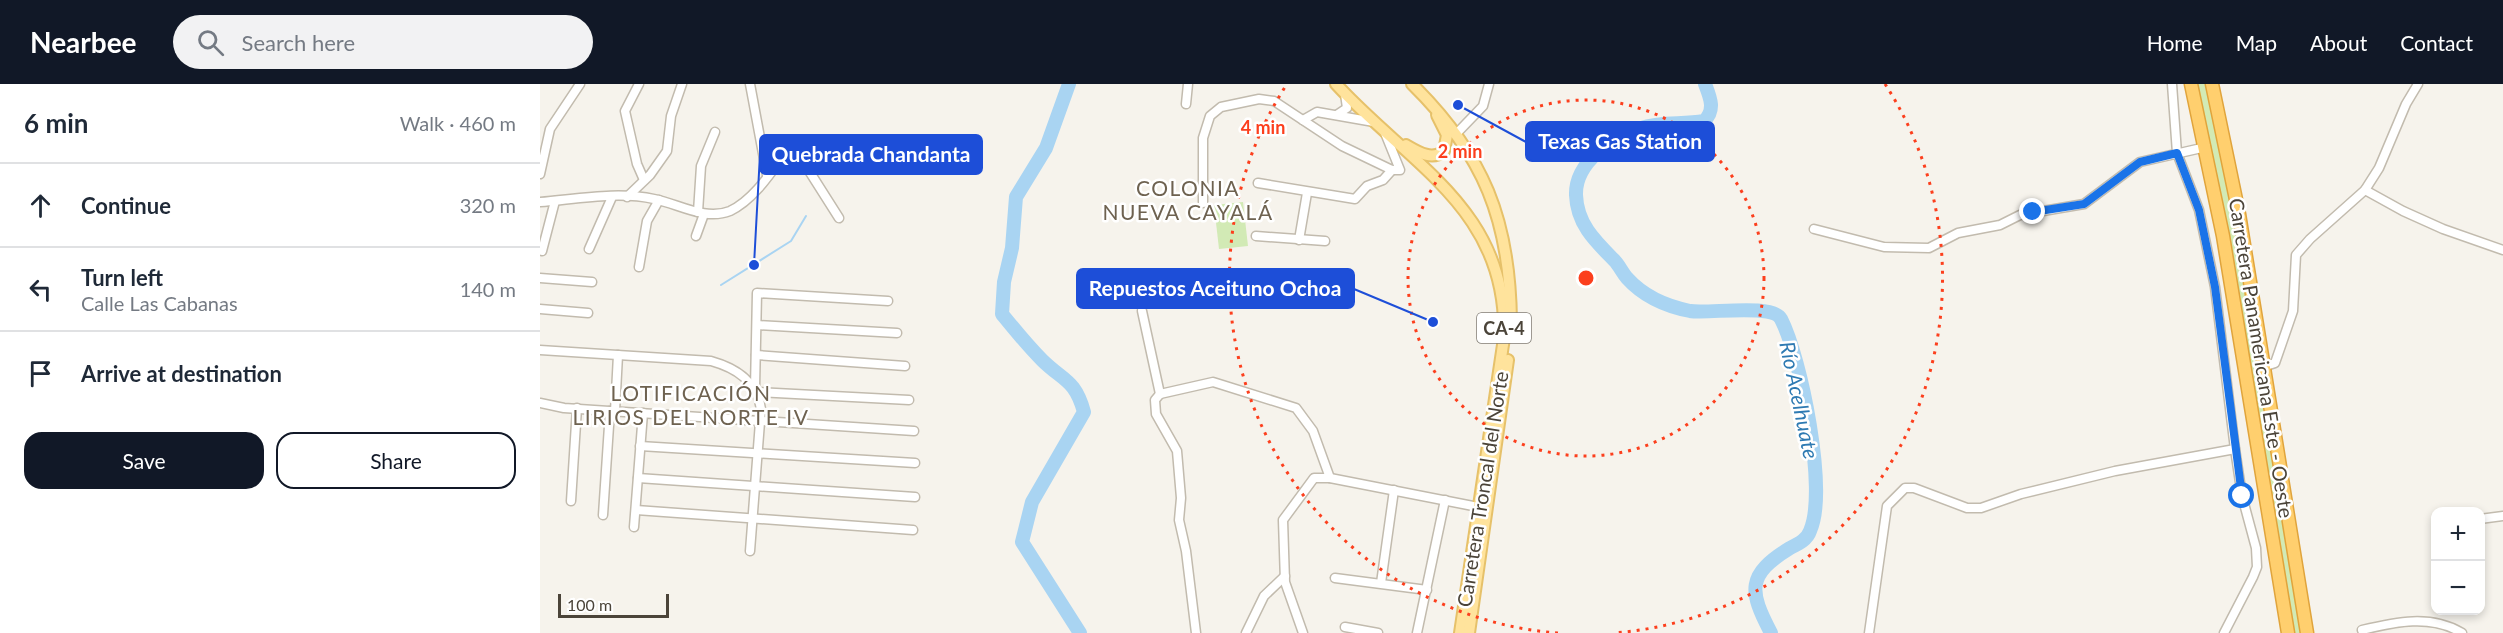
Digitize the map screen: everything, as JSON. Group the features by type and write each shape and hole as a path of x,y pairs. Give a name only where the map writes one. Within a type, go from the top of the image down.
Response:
{"highway":[{"name":"Carretera Panamericana Este - Oeste","path":"2191,84 2206,147 2288,633"},
{"name":"Carretera Panamericana Este - Oeste","path":"2212,84 2239,214 2307,633"}],"main road":[{"name":"Carretera Troncal del Norte","path":"1336,84 1447,188 1465,210 1487,248 1502,297 1504,338 1460,633"},
{"name":"Carretera Troncal del Norte","path":"1412,84 1457,133 1484,179 1502,231 1509,267 1510,348 1469,633"},
{"path":"1389,136 1427,155 1434,156 1444,151 1447,135 1429,101"}],"street":[{"path":"540,174 550,129 580,84"},
{"path":"639,84 625,111 637,164 644,180"},
{"path":"627,197 667,151 672,116 682,84"},
{"path":"750,84 767,175"},
{"path":"1186,104 1188,84"},
{"path":"1457,133 1483,106 1489,84"},
{"path":"2172,84 2177,153 2199,210 2215,287 2242,496 2254,533 2257,567 2224,633"},
{"path":"2263,367 2275,363 2293,311 2296,255 2310,238 2365,190 2379,168 2406,104 2418,84"},
{"path":"1338,114 1347,108 1345,94"},
{"path":"1203,203 1203,138 1206,125 1215,111 1266,99 1274,101 1342,146 1392,170 1400,170 1389,136"},
{"path":"1304,120 1317,112 1374,122"},
{"path":"696,236 701,213 701,166 715,132"},
{"path":"540,202 627,197 659,200 701,213 732,210 753,192 792,144 839,218"},
{"path":"1815,229 1884,247 1929,248 1958,233 2000,225 2020,215 2084,204 2140,162 2206,147"},
{"path":"1258,183 1355,199 1367,186 1383,180 1392,170"},
{"path":"2365,190 2442,229 2503,250"},
{"path":"1299,240 1307,192"},
{"path":"589,249 612,197"},
{"path":"639,267 647,220 659,200"},
{"path":"542,251 555,201"},
{"path":"1256,236 1325,241"},
{"path":"540,278 592,282"},
{"path":"750,551 761,409 756,390 757,293 888,301"},
{"path":"540,309 588,314"},
{"path":"1142,311 1160,394"},
{"path":"757,325 897,333"},
{"path":"540,351 711,361 733,369 756,390 909,400"},
{"path":"603,515 618,355"},
{"path":"756,355 905,366"},
{"path":"1196,633 1186,551 1179,520 1181,498 1177,451 1156,414 1155,400 1160,394 1213,382 1296,408 1313,431 1330,478"},
{"path":"540,403 612,411 914,431"},
{"path":"571,501 577,408"},
{"path":"634,527 643,413"},
{"path":"640,446 915,463"},
{"path":"1869,633 1887,506 1905,488 1914,488 1967,508 1981,508 2021,494 2115,471 2235,449"},
{"path":"638,478 915,497"},
{"path":"1303,633 1285,576 1283,520 1314,478 1330,478 1478,507"},
{"path":"1381,583 1395,490"},
{"path":"1417,633 1445,500"},
{"path":"636,510 913,530"},
{"path":"2485,518 2503,516"},
{"path":"1245,633 1264,596 1285,576"},
{"path":"1335,578 1427,590"},
{"path":"2362,630 2393,622 2424,621 2437,623 2462,633"},
{"path":"1346,627 1378,633"}],"green space":[{"path":"2195,84 2206,84 2242,256 2280,506 2304,633 2293,633"},
{"path":"1243,202 1248,246 1219,249 1214,205"}],"waterway":[{"path":"1069,84 1046,148 1016,197 1012,248 1004,282 1002,314 1049,367 1068,382 1077,393 1084,412 1032,502 1022,542 1080,633"},
{"name":"Río Acelhuate","path":"1705,84 1711,108 1704,121 1649,126 1630,132 1607,145 1588,162 1582,172 1577,183 1577,205 1583,223 1594,239 1616,262 1627,278 1648,295 1690,311 1766,311 1776,314 1781,319 1789,338 1804,393 1810,425 1816,486 1815,512 1809,534 1765,567 1756,585 1758,606 1771,633"},
{"path":"721,285 791,241 806,216"}],"place":[{"name":"Texas Gas Station","path":"1458,105"},
{"name":"Quebrada Chandanta","path":"754,265"},
{"name":"Repuestos Aceituno Ochoa","path":"1433,322"}],"district":[{"name":"COLONIA NUEVA CAYALÁ","path":"1188,199"},
{"name":"LOTIFICACIÓN LIRIOS DEL NORTE IV","path":"691,404"}],"route":[{"path":"2033,212 2092,201 2125,171 2140,162 2177,153 2199,210 2215,287 2242,496"}]}
